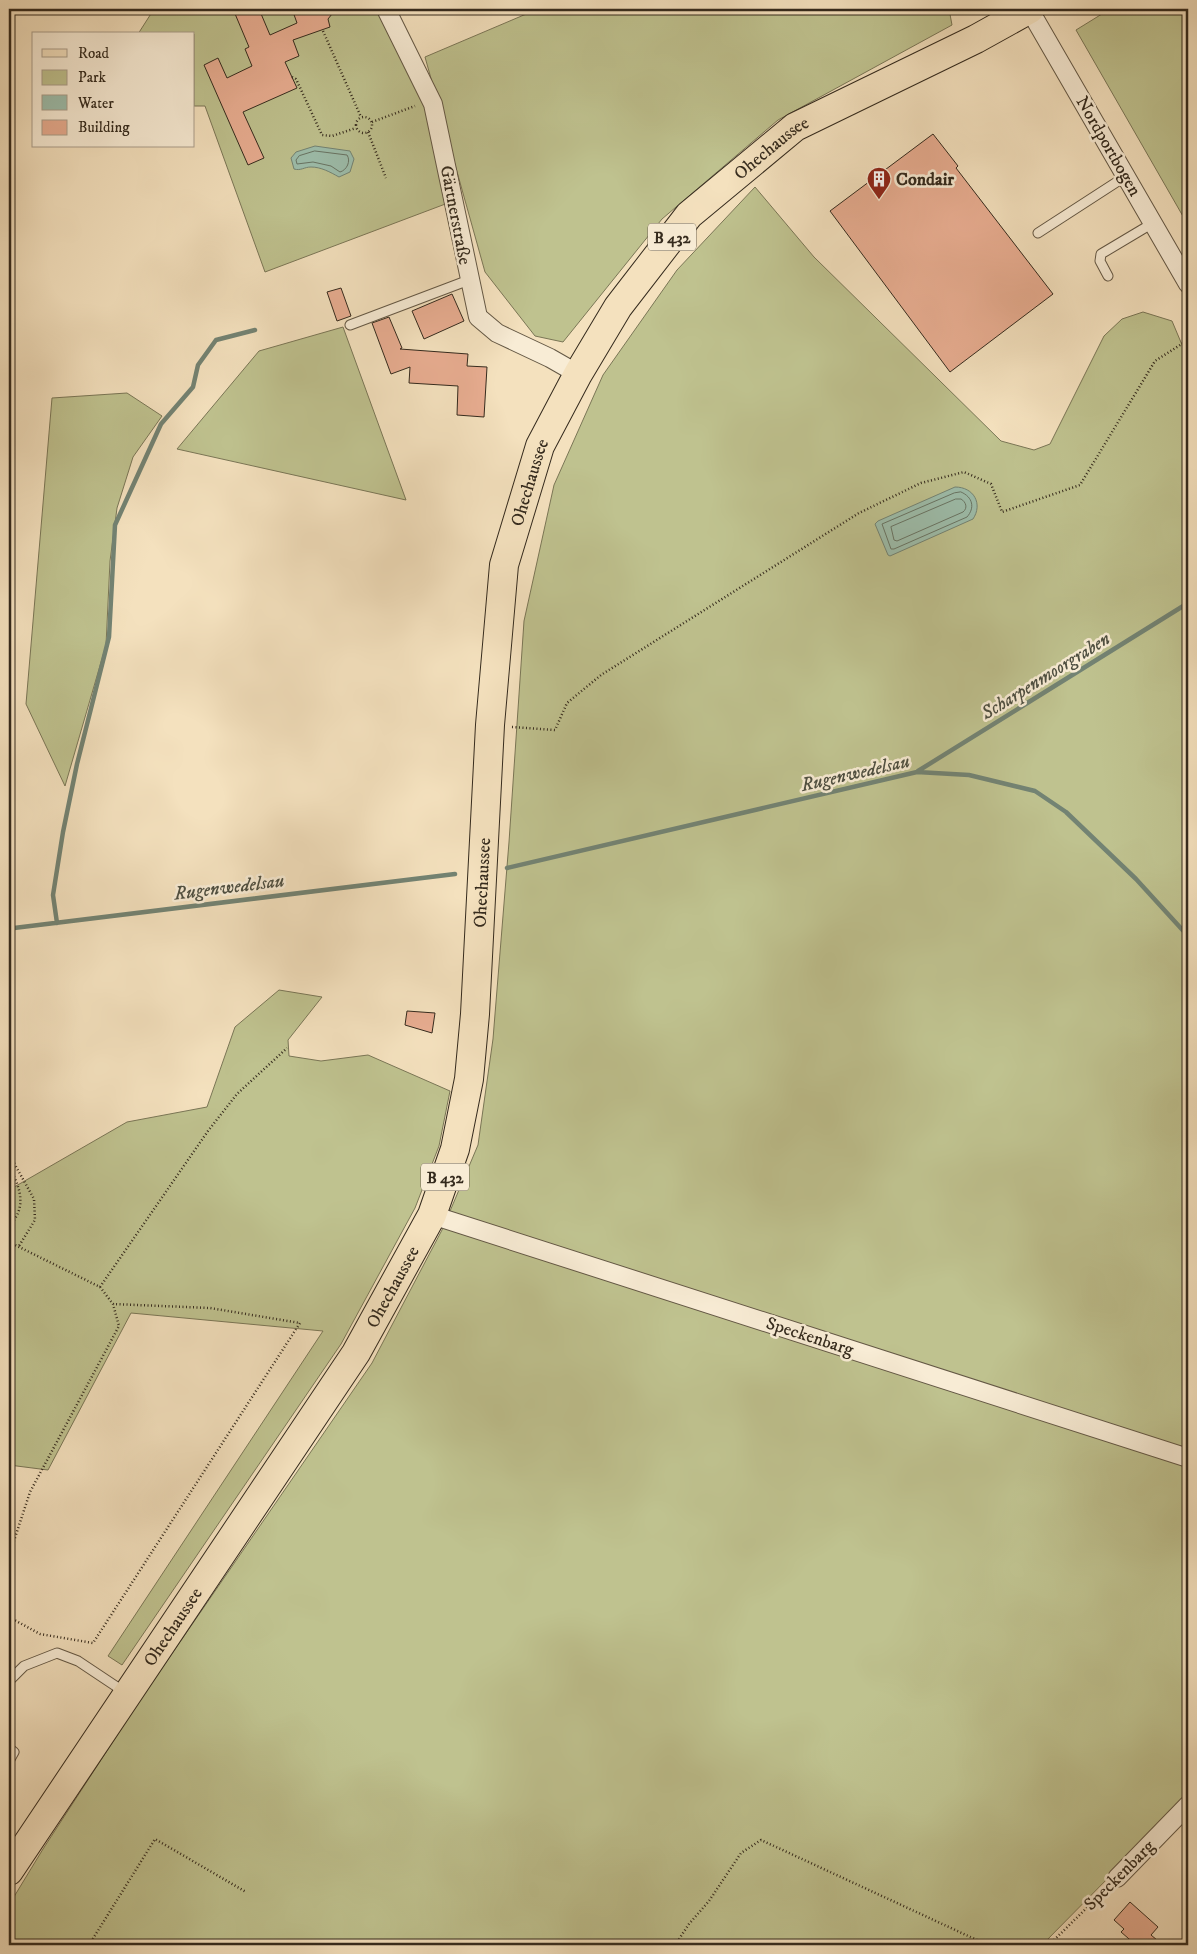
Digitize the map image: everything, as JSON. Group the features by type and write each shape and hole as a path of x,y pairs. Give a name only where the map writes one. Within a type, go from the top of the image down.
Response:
{"main road":[{"name":"Ohechaussee","path":"9,1871 126,1693 356,1354 432,1215 456,1149 469,1079 475,1014 490,725 504,565 540,446 578,374 618,307 689,215 795,127 976,39 1029,9"}],"street":[{"name":"Gärtnerstraße","path":"386,9 433,104 468,280 478,317 486,326 578,374"},
{"name":"Nordportbogen","path":"1029,9 1188,284"},
{"name":"Speckenbarg","path":"432,1215 1188,1458"},
{"name":"Speckenbarg","path":"1117,1878 1188,1805"}],"lane":[{"path":"1038,233 1126,176"},
{"path":"1108,276 1100,261 1101,254 1153,222"},
{"path":"350,325 468,280"},
{"path":"9,1681 24,1666 57,1653 78,1662 126,1693"},
{"path":"9,1748 14,1752 9,1761"}],"path":[{"path":"323,31 361,117"},
{"path":"292,77 296,79 322,135 332,136 356,128"},
{"path":"372,122 420,104"},
{"path":"356,128 356,123 361,117 366,116 373,126 368,132"},
{"path":"356,128 359,131 368,132"},
{"path":"368,132 386,178"},
{"path":"490,725 555,730 567,703 601,675 859,513 921,483 964,472 991,484 1002,512 1080,485 1155,361 1188,340"},
{"path":"100,1287 237,1094 287,1048"},
{"path":"9,1154 34,1199 35,1220 19,1246"},
{"path":"9,1167 21,1201 19,1216 9,1226 10,1242 100,1287 113,1304 119,1326 30,1492 9,1556"},
{"path":"9,1618 40,1634 93,1643 300,1323 210,1308 113,1304"},
{"path":"89,1945 155,1839 246,1892"},
{"path":"675,1945 689,1924 709,1902 741,1853 761,1840 979,1941 980,1945"},
{"name":"Speckenbarg","path":"1049,1945 1117,1878"}],"green space":[{"path":"154,9 380,9 425,101 448,203 265,272 205,106 195,106 195,32 139,32"},
{"path":"538,9 949,9 952,25 778,120 662,219 563,342 535,336 485,272 425,57"},
{"path":"1110,9 1188,9 1188,225 1076,30"},
{"path":"755,187 814,257 1001,441 1034,450 1050,444 1104,336 1122,319 1143,312 1172,321 1188,359 1188,1797 1042,1945 9,1945 9,1905 43,1849 140,1700 372,1363 442,1230 478,1145 493,1039 524,621 554,485 603,375 677,270"},
{"path":"343,327 406,500 177,449 259,351"},
{"path":"127,393 162,416 133,457 117,508 110,561 106,645 65,786 26,704 52,398"},
{"path":"279,990 322,997 288,1040 289,1056 321,1061 368,1055 450,1091 439,1146 415,1208 341,1344 122,1665 108,1656 323,1331 131,1313 48,1470 9,1465 9,1190 127,1122 207,1107 235,1027"}],"water":[{"path":"315,146 350,151 354,159 350,172 339,177 318,168 294,169 291,158 296,152"},
{"path":"955,487 967,490 975,497 977,508 973,519 890,556 888,555 875,524"}],"building":[{"path":"233,9 259,9 270,35 297,23 292,9 336,9 328,19 330,27 293,40 299,56 285,62 297,88 243,112 264,158 248,165 204,65 218,58 227,78 252,66 245,49 249,47"},
{"path":"933,134 958,166 956,168 1053,294 950,372 830,211"},
{"path":"341,288 351,316 337,321 327,292"},
{"path":"452,294 464,321 424,339 412,311"},
{"path":"389,317 402,348 400,349 468,354 467,366 487,367 484,417 457,415 458,386 409,383 410,367 391,374 372,323"},
{"path":"407,1011 435,1013 432,1033 405,1025"},
{"path":"1130,1902 1158,1927 1151,1935 1163,1945 1136,1945 1121,1932 1124,1929 1114,1920"}],"waterway":[{"path":"57,923 53,895 63,832 77,764 109,637 115,525 161,424 193,387 198,365 216,340 255,330"},
{"name":"Scharpenmoorgraben","path":"918,771 1188,603"},
{"name":"Rugenwedelsau","path":"507,868 917,772 969,775 1035,791 1066,812 1136,879 1188,936"},
{"name":"Rugenwedelsau","path":"9,932 14,928 455,874"}],"place":[{"name":"Condair","path":"879,200"}]}
